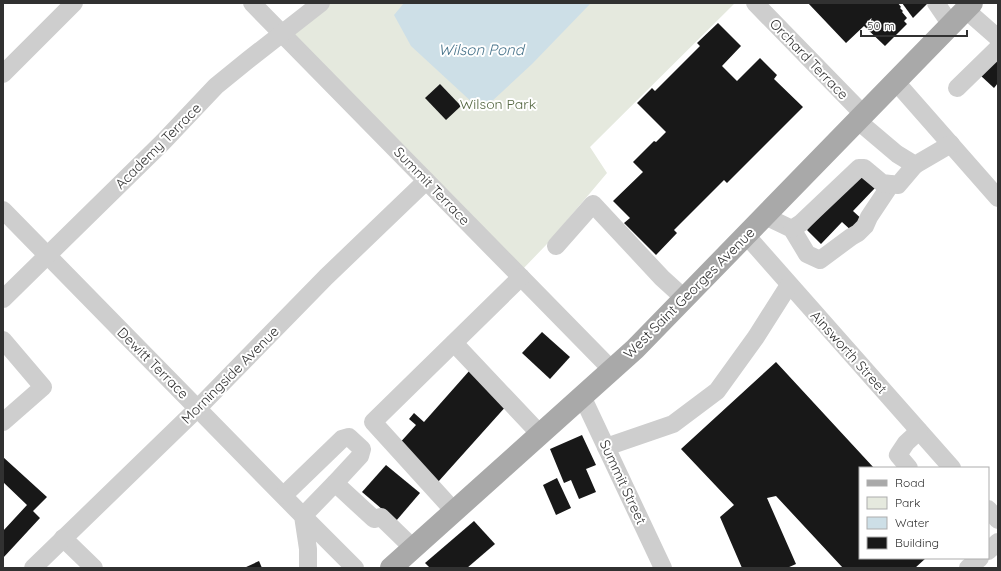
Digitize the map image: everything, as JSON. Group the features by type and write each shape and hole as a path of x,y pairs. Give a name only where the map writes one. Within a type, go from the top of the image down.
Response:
{"main road":[{"name":"West Saint Georges Avenue","path":"391,568 635,348 896,82 961,11"}],"street":[{"path":"3,74 74,3"},
{"name":"Summit Terrace","path":"252,3 612,370"},
{"name":"Academy Terrace","path":"3,299 164,142 216,86 321,3"},
{"name":"Orchard Terrace","path":"755,3 861,118 897,154 915,165"},
{"path":"936,3 961,11 998,38"},
{"path":"957,88 998,48"},
{"path":"896,82 998,198"},
{"path":"792,229 801,223 859,168 864,168 882,183 898,185 915,165 951,144"},
{"name":"Morningside Avenue","path":"41,565 63,538 198,408 326,277 426,181"},
{"path":"765,216 792,229 807,254 820,260 858,233 865,226 869,217 891,184"},
{"path":"556,246 593,204 662,278 684,298"},
{"name":"Dewitt Terrace","path":"3,210 355,568"},
{"name":"Ainsworth Street","path":"746,235 951,467"},
{"path":"454,511 373,422 520,277"},
{"path":"606,447 673,424 717,391 756,337 789,285"},
{"path":"3,340 43,388 3,422"},
{"path":"454,343 540,434"},
{"name":"Summit Street","path":"582,396 663,568"},
{"path":"908,467 898,455 906,443 919,431"},
{"path":"284,495 342,439 349,437 362,449 360,456 303,516 308,549 308,568"},
{"path":"335,483 374,519 381,517 413,548"},
{"path":"989,510 998,520"},
{"path":"63,538 94,568"},
{"path":"989,550 998,542"},
{"path":"968,568 979,559"}],"green space":[{"name":"Wilson Park","path":"327,3 735,3 590,147 607,173 547,244 521,271 288,35"}],"water":[{"name":"Wilson Pond","path":"404,3 591,3 532,64 490,103 475,105 411,46 394,15"}],"building":[{"path":"808,3 898,3 903,11 902,12 907,18 904,21 907,24 885,46 864,26 846,43"},
{"path":"902,3 928,3 913,18"},
{"path":"718,23 741,46 722,66 737,81 760,58 777,75 774,79 803,107 727,183 724,180 674,230 677,233 656,255 624,223 630,218 613,201 643,172 633,162 654,141 656,142 666,132 637,103 652,88 655,91 700,46 697,43"},
{"path":"998,49 998,83 994,88 980,75"},
{"path":"440,84 461,106 446,120 425,98"},
{"path":"860,175 875,188 853,211 865,222 854,233 842,222 821,244 807,230"},
{"path":"542,332 570,357 550,379 522,353"},
{"path":"776,362 873,467 859,467 859,559 925,559 915,568 843,568 776,496 767,498 796,564 787,568 742,568 720,517 734,505 681,449"},
{"path":"470,370 508,404 438,482 397,446 416,425 409,419 414,413 424,422"},
{"path":"582,435 596,465 586,469 596,492 579,499 571,480 564,483 550,449"},
{"path":"3,457 47,497 33,511 40,518 3,558 3,531 27,505 3,482"},
{"path":"386,465 420,493 396,521 362,492"},
{"path":"557,478 571,508 556,515 543,485"},
{"path":"474,521 495,544 467,568 430,568 425,563"},
{"path":"259,561 262,568 244,568"}]}
